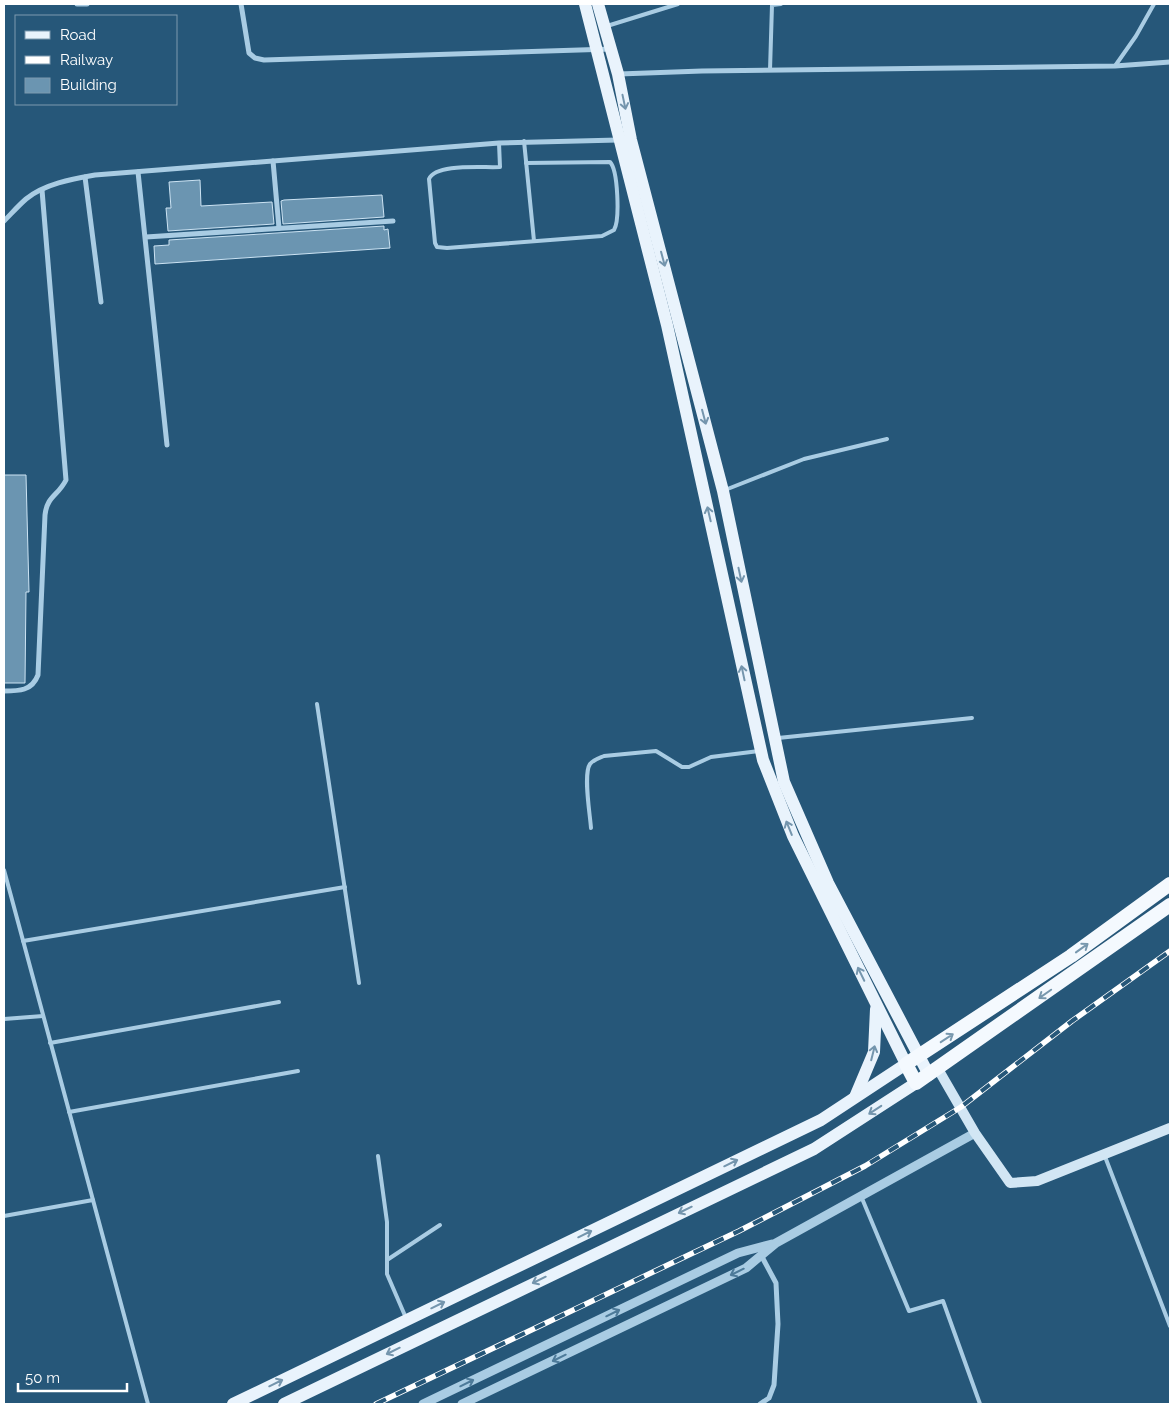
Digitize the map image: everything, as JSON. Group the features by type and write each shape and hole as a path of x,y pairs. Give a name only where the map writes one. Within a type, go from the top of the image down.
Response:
{"highway":[{"path":"1170,884 1071,956 906,1064 916,1083 1170,905"}],"main road":[{"path":"585,4 618,74 625,140 723,490 780,738 784,782 828,883 918,1057 933,1072 1010,1183 1037,1182 1170,1128"},
{"path":"232,1404 821,1120 906,1064 793,836 760,751 605,49 605,26 598,4"},
{"path":"855,1097 874,1052 876,1004"},
{"path":"284,1404 814,1148 916,1083"}],"street":[{"path":"77,4 87,4"},
{"path":"241,4 249,53 255,58 264,60 605,49"},
{"path":"618,74 770,70 1115,66 1170,62"},
{"path":"4,222 26,199 42,190 85,177 499,142 625,140"},
{"path":"273,161 279,228"},
{"path":"138,172 167,445"},
{"path":"85,177 101,302"},
{"path":"4,691 24,690 31,686 38,675 45,515 50,498 63,486 66,480 42,190"},
{"path":"146,237 393,221"},
{"path":"462,1404 746,1268 776,1243 975,1133"},
{"path":"423,1404 738,1253 776,1243"},
{"path":"760,1404 769,1398 774,1385 778,1324 776,1282 761,1255"}],"lane":[{"path":"605,26 678,4"},
{"path":"770,70 772,5 781,4"},
{"path":"1115,66 1136,36 1154,4"},
{"path":"524,141 534,241"},
{"path":"499,142 500,167 441,169 431,175 429,179 435,243 437,247 447,248 602,236 614,230 618,217 614,173 610,162 526,163"},
{"path":"723,490 804,459 887,439"},
{"path":"317,704 359,983"},
{"path":"780,738 972,718"},
{"path":"591,828 588,769 596,759 613,755 656,751 682,768 689,767 711,757 760,751"},
{"path":"4,870 148,1404"},
{"path":"23,941 345,887"},
{"path":"50,1043 279,1002"},
{"path":"4,1019 43,1016"},
{"path":"69,1112 298,1071"},
{"path":"1104,1154 1170,1326"},
{"path":"378,1156 387,1222 387,1260 390,1281 407,1320"},
{"path":"861,1196 909,1311 943,1301 980,1404"},
{"path":"4,1216 93,1200"},
{"path":"387,1260 440,1225"}],"building":[{"path":"200,180 201,206 272,202 274,224 168,231 166,208 171,208 169,182"},
{"path":"382,195 384,217 283,224 281,201 284,200"},
{"path":"384,226 384,230 388,229 390,248 155,264 154,246 169,245 169,240"},
{"path":"4,475 26,475 29,592 26,592 25,683 4,683"}],"railway":[{"path":"376,1404 739,1231 865,1166 961,1107 1072,1021 1170,951"}]}
